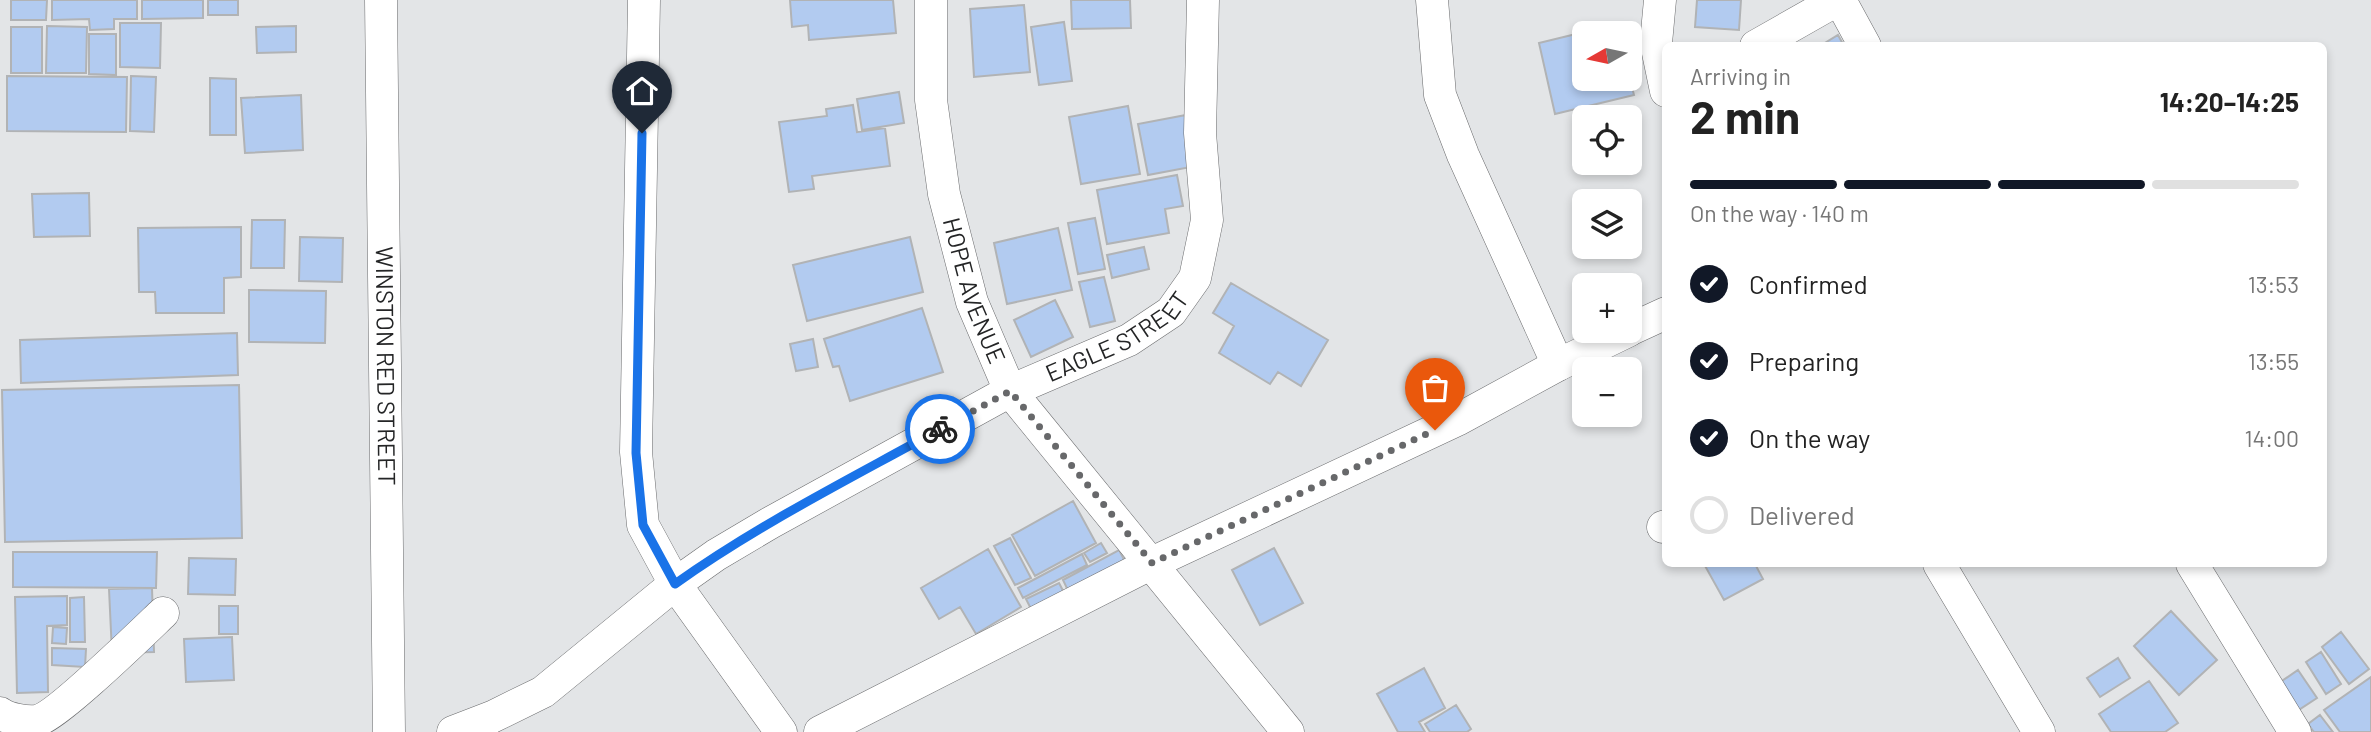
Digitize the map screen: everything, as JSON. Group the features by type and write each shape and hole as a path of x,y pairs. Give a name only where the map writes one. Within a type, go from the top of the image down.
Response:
{"street":[{"name":"WINSTON RED STREET","path":"381,0 389,732"},
{"path":"645,0 636,453 643,525 675,584 781,732"},
{"name":"HOPE AVENUE","path":"931,0 931,100 944,194 972,302 1010,391 1288,732"},
{"name":"EAGLE STREET","path":"453,732 492,717 543,692 675,584 716,555 770,523 1010,391 1129,340 1171,312 1195,278 1207,220 1200,133 1203,0"},
{"path":"1432,0 1440,95 1463,155 1558,365"},
{"path":"1660,0 1656,43 1662,72"},
{"path":"1763,42 1839,0 1863,42"},
{"path":"1642,325 1662,315"},
{"path":"820,732 1152,563 1459,419 1604,343"},
{"path":"1945,567 2039,732"},
{"path":"2194,567 2295,732"},
{"path":"0,713 6,718 38,721 62,705 163,614"}],"building":[{"path":"11,0 47,0 46,20 11,20"},
{"path":"52,0 137,0 137,19 114,19 114,29 90,30 89,19 52,20"},
{"path":"142,0 203,0 203,18 142,19"},
{"path":"208,0 238,0 238,15 208,15"},
{"path":"790,0 893,0 896,33 809,40 808,25 792,27"},
{"path":"1071,0 1130,0 1131,28 1072,29"},
{"path":"1697,0 1741,0 1739,30 1695,27"},
{"path":"1024,5 1030,72 974,77 970,9"},
{"path":"1064,22 1072,81 1039,85 1031,27"},
{"path":"120,23 161,23 160,68 120,67"},
{"path":"47,26 87,27 86,73 46,73"},
{"path":"296,26 296,52 257,53 256,27"},
{"path":"11,27 42,27 42,73 11,73"},
{"path":"89,34 116,34 116,75 89,74"},
{"path":"1572,35 1572,91 1633,91 1634,95 1592,105 1572,105 1572,110 1555,114 1539,43"},
{"path":"1838,35 1842,42 1827,42"},
{"path":"7,76 127,77 126,132 7,131"},
{"path":"131,76 156,77 154,132 130,131"},
{"path":"210,78 236,79 236,135 210,135"},
{"path":"899,92 904,123 862,130 857,99"},
{"path":"301,95 303,150 245,153 241,98"},
{"path":"853,105 857,132 885,128 890,166 812,176 814,189 789,192 779,122 827,116 826,109"},
{"path":"1128,106 1140,174 1081,184 1069,117"},
{"path":"1186,115 1196,166 1148,175 1138,124"},
{"path":"1177,175 1183,206 1165,209 1169,233 1107,244 1097,190"},
{"path":"89,193 90,236 34,237 32,194"},
{"path":"1095,218 1105,269 1078,274 1068,223"},
{"path":"252,220 285,220 284,268 251,268"},
{"path":"241,227 241,277 224,278 224,313 156,313 155,292 139,292 138,228"},
{"path":"1058,228 1072,290 1007,304 994,243"},
{"path":"300,237 343,238 342,282 299,281"},
{"path":"910,237 923,292 807,321 793,265"},
{"path":"1144,247 1149,269 1112,278 1107,255"},
{"path":"1104,277 1115,321 1090,327 1079,282"},
{"path":"1231,283 1328,340 1301,386 1278,372 1270,384 1219,353 1234,326 1213,313"},
{"path":"249,290 326,291 325,343 249,342"},
{"path":"1055,300 1073,337 1031,357 1014,320"},
{"path":"922,308 943,372 850,401 839,366 833,367 824,339"},
{"path":"237,333 238,375 21,383 20,340"},
{"path":"813,339 818,367 796,371 790,344"},
{"path":"239,385 242,538 5,542 2,390"},
{"path":"1073,501 1096,543 1035,576 1012,535"},
{"path":"1010,538 1031,578 1015,585 994,546"},
{"path":"1101,543 1107,553 1090,562 1084,553"},
{"path":"1274,548 1303,603 1260,625 1232,570"},
{"path":"988,549 1021,607 976,634 960,607 939,619 921,588"},
{"path":"1119,550 1129,569 1072,599 1063,580"},
{"path":"13,552 157,552 156,588 13,587"},
{"path":"1082,554 1087,565 1023,598 1018,588"},
{"path":"189,558 236,559 235,595 188,594"},
{"path":"1706,567 1757,567 1763,579 1724,600"},
{"path":"1059,583 1069,602 1036,619 1026,599"},
{"path":"152,588 154,652 112,653 109,589"},
{"path":"67,596 67,625 47,626 48,692 17,693 15,597"},
{"path":"84,597 85,642 70,642 70,598"},
{"path":"219,606 238,606 238,634 219,634"},
{"path":"2171,611 2217,660 2179,695 2134,646"},
{"path":"53,627 67,628 66,644 52,643"},
{"path":"2341,632 2369,669 2349,684 2322,647"},
{"path":"232,637 234,680 186,682 184,639"},
{"path":"52,648 86,649 85,667 52,665"},
{"path":"2321,652 2341,684 2326,694 2306,662"},
{"path":"2118,658 2130,678 2100,697 2087,678"},
{"path":"1424,668 1445,708 1419,722 1425,732 1398,732 1377,694"},
{"path":"2298,670 2317,698 2294,713 2276,685"},
{"path":"2371,677 2371,732 2340,732 2324,710"},
{"path":"2149,681 2178,723 2165,732 2111,732 2099,714"},
{"path":"1456,705 1471,729 1467,732 1430,732 1425,724"},
{"path":"2320,715 2333,732 2314,732 2308,724"}],"way so far":[{"path":"940,429 1010,391 1152,563 1435,430"}],"route":[{"path":"642,133 636,453 643,525 675,584 716,555 770,523 940,429"}]}
